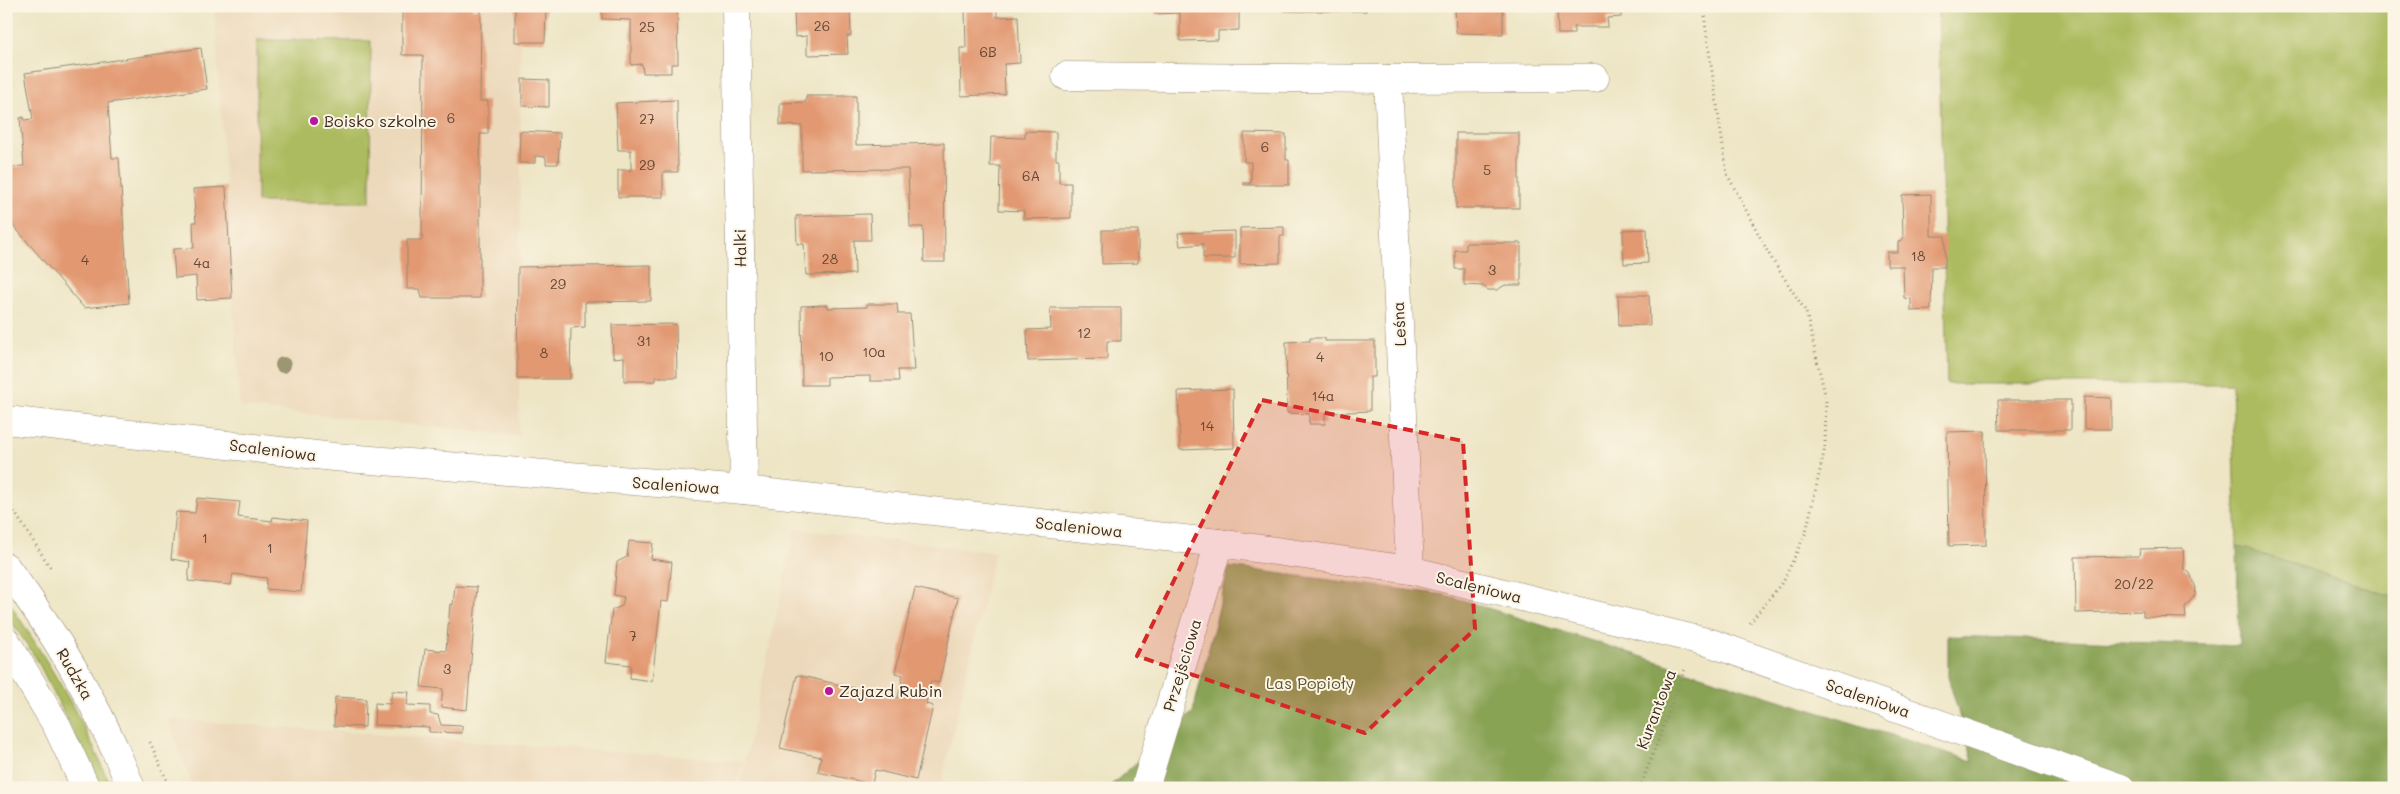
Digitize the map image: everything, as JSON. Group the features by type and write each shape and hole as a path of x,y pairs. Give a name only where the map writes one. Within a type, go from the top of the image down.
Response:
{"street":[{"name":"Halki","path":"736,6 744,490"},
{"path":"1066,76 1388,79 1595,78"},
{"name":"Leśna","path":"1388,79 1410,570"},
{"name":"Scaleniowa","path":"6,420 334,457 744,490 1219,543 1410,570 1708,642 2121,788"},
{"name":"Przejściowa","path":"1145,788 1219,543"},
{"name":"Rudzka","path":"6,567 57,642 84,690 131,788"},
{"path":"6,641 57,726 86,788"}],"path":[{"path":"1705,6 1704,22 1727,174 1770,256 1806,312 1826,399 1825,448 1806,532 1784,580 1754,620 1708,642"},
{"name":"Kurantowa","path":"1640,788 1708,642"}],"highlighted area":[{"path":"1262,400 1463,441 1475,629 1365,733 1137,656"}],"shaded area":[{"path":"214,6 521,6 519,436 240,407"},
{"path":"795,529 995,552 940,788 739,788"},
{"path":"168,719 743,761 737,788 193,788"}],"green space":[{"path":"1938,6 2394,6 2394,597 2237,546 2232,384 1947,384"},
{"name":"Boisko szkolne","path":"257,40 371,41 370,202 257,202"},
{"name":"Las Popioły","path":"2237,546 2394,597 2394,788 1108,788 1193,712 1229,567 1446,595 1973,761 1948,677 1948,636 2239,646"},
{"path":"6,598 64,690 101,763 111,788 102,788 36,658 6,614"}],"building":[{"path":"402,6 472,6 472,9 481,9 480,101 488,101 488,134 480,134 480,298 422,298 420,289 407,289 407,240 422,240 423,55 402,55"},
{"path":"515,6 546,6 545,42 515,42"},
{"path":"602,6 677,6 678,64 671,64 671,73 643,73 642,64 631,65 631,20 602,19"},
{"path":"794,6 850,6 851,36 847,36 848,54 807,55 807,36 795,37"},
{"path":"1155,6 1239,6 1239,30 1218,31 1218,40 1180,41 1180,13 1155,14"},
{"path":"1284,6 1366,6 1366,11 1284,11"},
{"path":"1455,6 1503,6 1503,34 1456,33"},
{"path":"1557,6 1621,6 1621,17 1607,18 1608,27 1574,27 1574,34 1558,34"},
{"path":"997,9 997,17 1018,16 1020,63 1004,64 1005,94 961,96 960,48 966,48 965,10"},
{"path":"201,48 207,89 108,103 112,158 119,158 129,303 84,308 6,217 6,167 24,166 20,118 24,117 24,120 33,119 25,73"},
{"path":"522,79 549,80 549,107 522,106"},
{"path":"806,96 856,96 856,145 944,143 945,262 924,262 923,227 910,227 908,169 802,170 802,126 780,125 780,103 806,102"},
{"path":"677,100 678,172 663,172 663,197 618,197 618,170 631,170 631,150 618,150 616,103"},
{"path":"520,131 560,133 558,164 546,164 546,157 535,156 535,163 519,163"},
{"path":"1025,131 1056,132 1056,160 1059,160 1059,183 1071,183 1071,218 1023,219 1024,211 999,210 1000,166 990,166 991,137 1025,138"},
{"path":"1244,133 1286,134 1286,160 1289,160 1289,185 1244,185 1244,183 1251,183 1251,162 1244,162"},
{"path":"1456,133 1519,133 1519,208 1456,208"},
{"path":"226,187 232,298 197,300 196,276 175,278 173,249 194,248 193,222 196,222 193,189"},
{"path":"1931,194 1931,236 1945,236 1945,267 1932,267 1931,310 1911,311 1911,299 1904,298 1903,266 1887,266 1887,252 1898,252 1898,242 1903,239 1902,195"},
{"path":"870,214 871,240 854,240 855,274 806,275 804,244 797,244 796,216"},
{"path":"1284,227 1284,236 1280,236 1280,263 1240,264 1240,228"},
{"path":"1647,229 1648,263 1624,264 1623,230"},
{"path":"1102,230 1138,230 1138,263 1102,264"},
{"path":"1235,231 1235,258 1203,258 1203,244 1180,246 1178,233"},
{"path":"1466,243 1521,243 1521,285 1505,285 1497,290 1488,290 1483,286 1464,285 1464,269 1455,269 1455,250 1466,250"},
{"path":"651,265 651,301 585,302 585,327 571,328 570,379 517,379 518,267"},
{"path":"1618,295 1649,295 1650,325 1619,326"},
{"path":"867,304 897,304 898,314 910,314 914,370 898,370 899,381 870,381 870,376 827,377 827,385 802,385 801,306 828,305 828,308 867,307"},
{"path":"1050,308 1121,308 1121,341 1107,341 1107,359 1028,361 1027,330 1051,329"},
{"path":"676,324 677,377 656,377 656,381 624,381 624,357 613,358 612,325"},
{"path":"1310,338 1325,338 1325,341 1375,341 1375,377 1370,377 1370,411 1325,413 1325,424 1309,424 1309,414 1287,413 1286,342 1310,341"},
{"path":"1233,389 1234,448 1180,450 1178,391"},
{"path":"2084,397 2111,398 2111,429 2084,429"},
{"path":"1998,400 2071,400 2071,430 1999,430"},
{"path":"1985,431 1986,545 1949,546 1947,432"},
{"path":"197,498 240,502 238,517 272,521 273,517 307,521 301,592 266,589 267,578 233,574 231,585 188,581 190,562 171,559 176,512 195,513"},
{"path":"629,541 653,543 651,559 672,562 668,602 661,601 652,681 630,678 631,665 606,662 612,610 622,606 624,597 614,595 617,562 627,557"},
{"path":"2183,548 2184,569 2190,573 2196,588 2195,595 2185,607 2186,618 2143,617 2143,611 2076,613 2075,557 2139,556 2140,549"},
{"path":"455,586 477,587 467,710 441,707 443,689 421,687 425,649 446,651 450,604 453,605"},
{"name":"Zajazd Rubin","path":"915,588 958,598 939,683 931,681 926,704 933,706 916,780 875,770 872,784 818,772 821,757 780,748 797,675 898,698 903,675 895,673"},
{"path":"392,691 409,692 407,705 430,706 430,714 438,715 441,725 462,726 462,733 429,732 429,727 374,725 375,703 390,704"},
{"path":"335,697 366,699 365,727 334,726"}],"place":[{"name":"Boisko szkolne","path":"314,121"},
{"name":"Zajazd Rubin","path":"829,691"}]}
